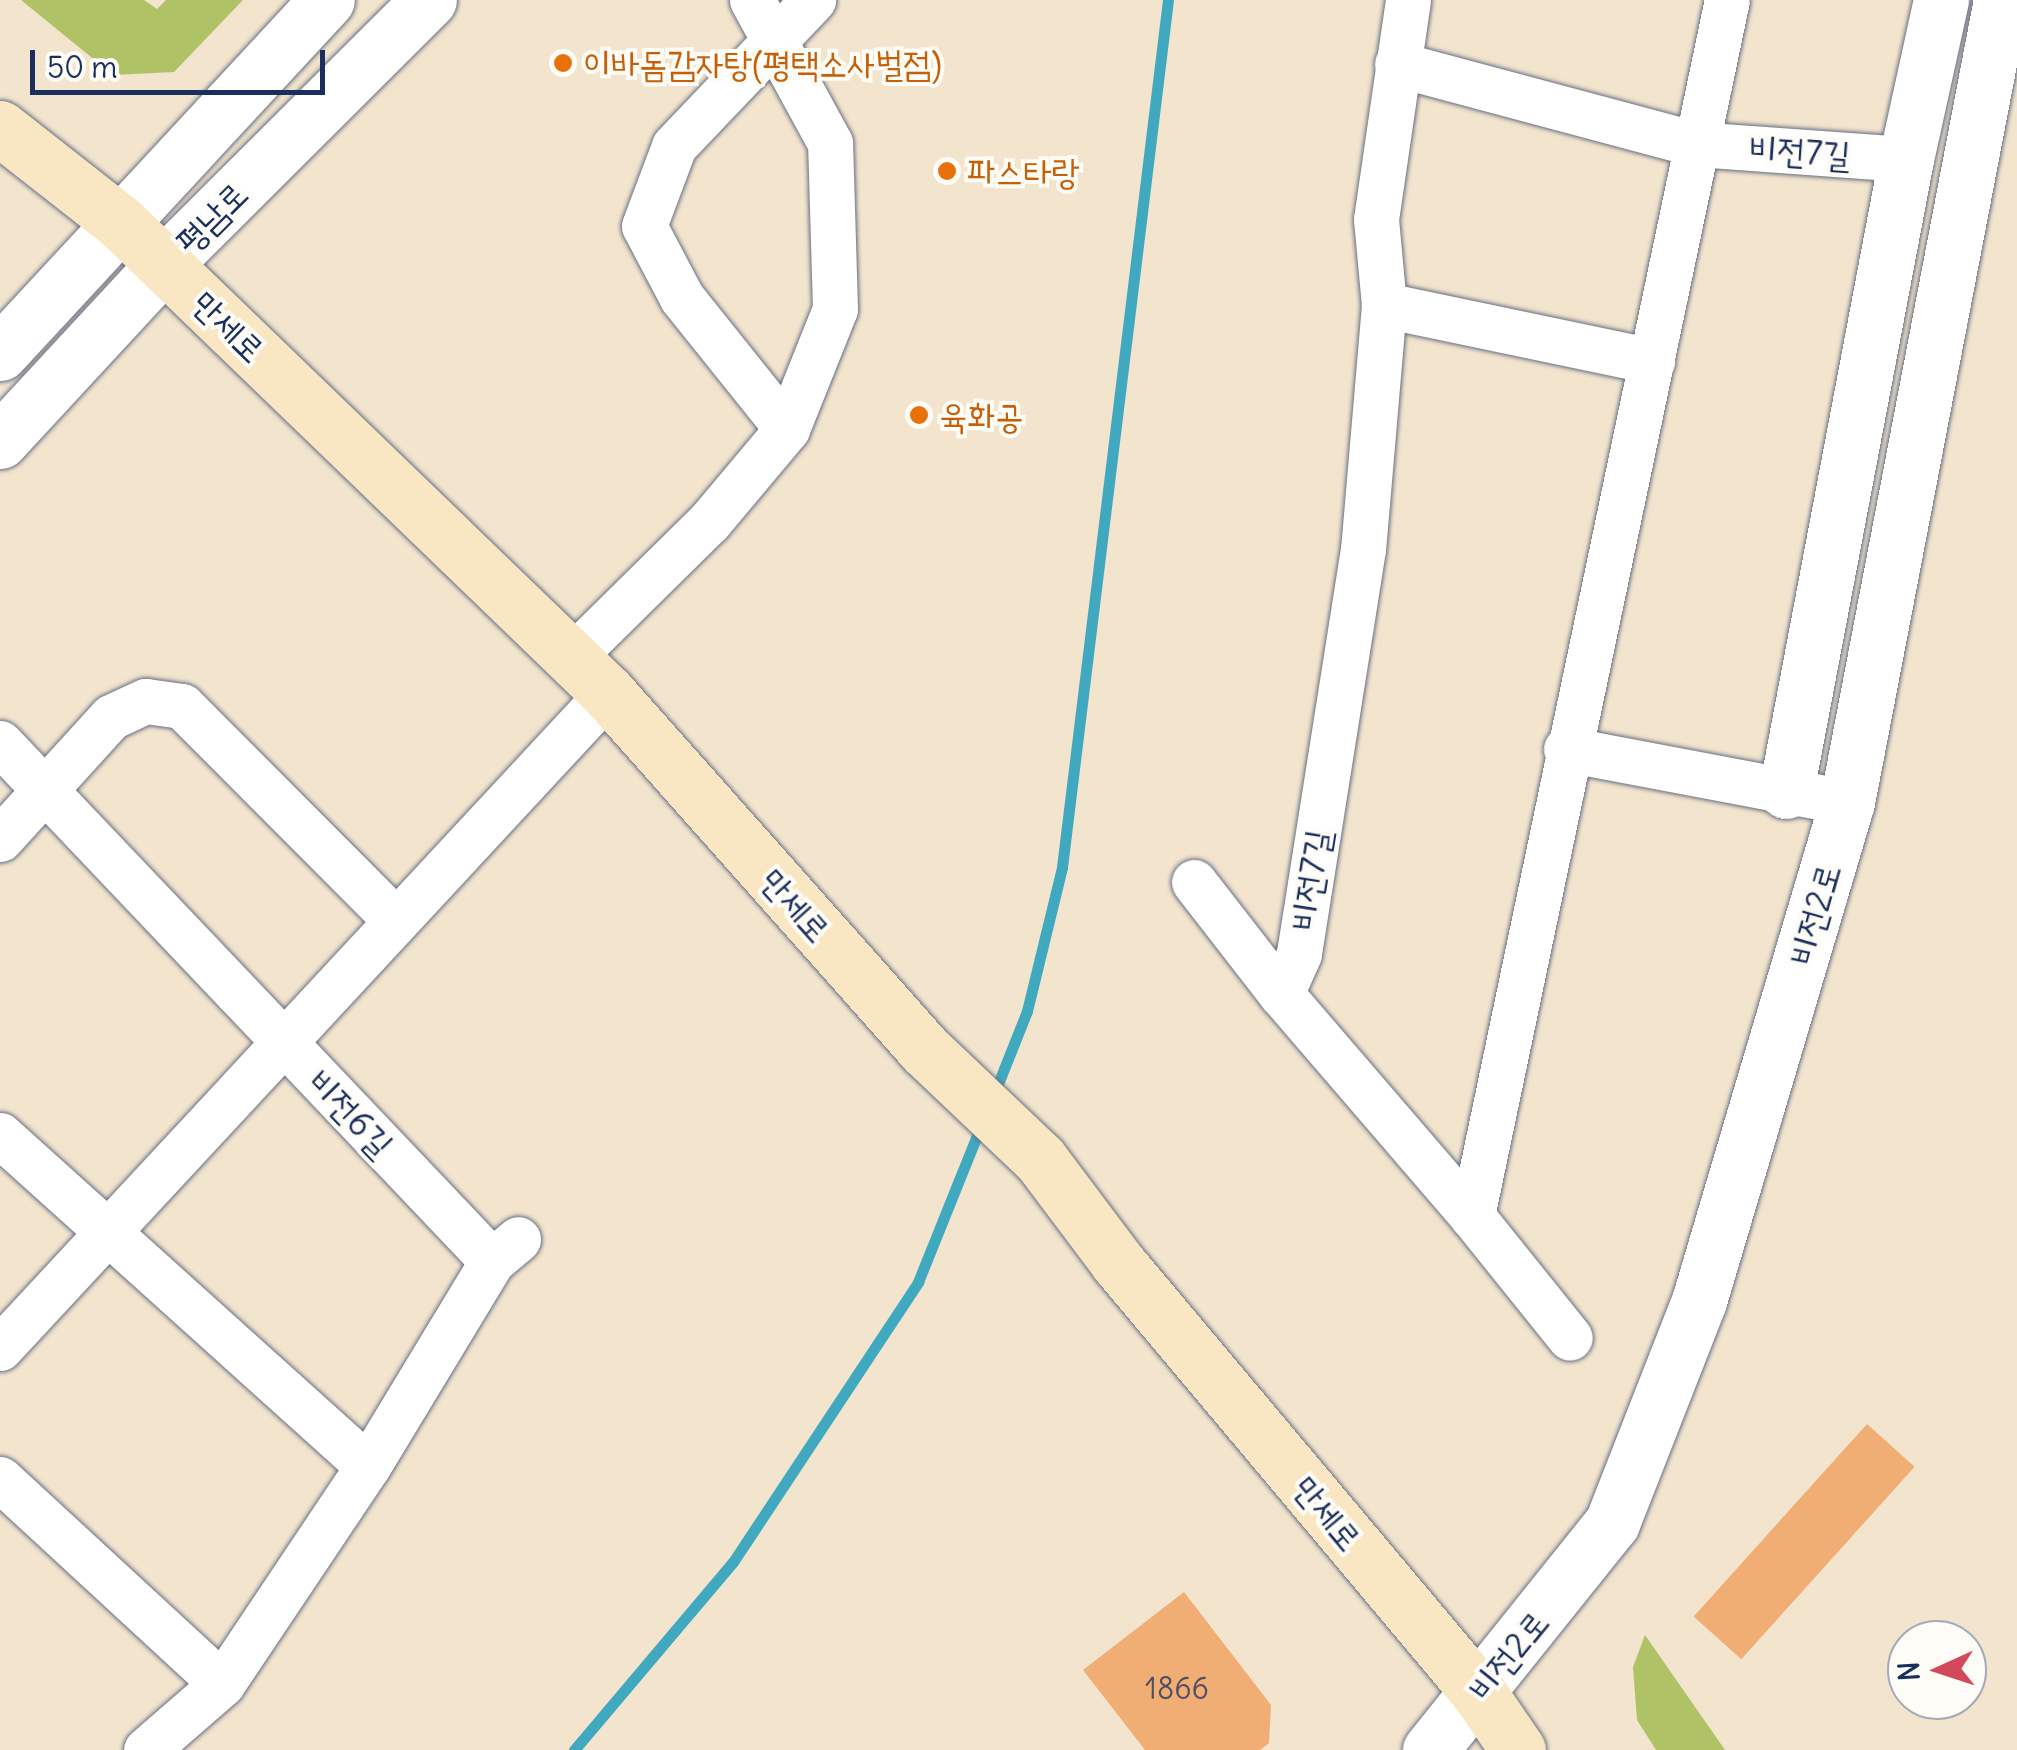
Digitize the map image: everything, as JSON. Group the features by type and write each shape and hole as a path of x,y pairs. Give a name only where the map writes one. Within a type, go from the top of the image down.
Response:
{"main road":[{"name":"만세로","path":"0,128 121,223 591,674 925,1050 1040,1159 1118,1263 1479,1693 1518,1750"}],"street":[{"path":"0,353 326,0"},
{"name":"평남로","path":"0,441 164,264 430,0"},
{"path":"0,1348 396,921 709,522 786,430 834,309 830,143 752,0"},
{"path":"786,430 682,298 644,226 674,146 813,0"},
{"name":"비전7길","path":"1280,994 1299,954 1363,549 1384,304 1376,219 1408,0"},
{"name":"비전7길","path":"1472,1216 1566,750 1726,0"},
{"path":"1786,791 1906,159 1941,0"},
{"name":"비전2로","path":"1430,1750 1612,1524 1700,1301 1847,802 2001,0"},
{"path":"1397,64 1694,144"},
{"name":"비전7길","path":"1694,144 1906,159"},
{"path":"1384,304 1652,361"},
{"path":"0,839 110,717 146,702 182,706 396,921"},
{"name":"비전6길","path":"0,743 284,1042 505,1250 368,1466 222,1684 146,1750"},
{"path":"1566,750 1847,802"},
{"path":"1194,882 1280,994 1472,1216 1570,1338"},
{"path":"0,1135 368,1466"},
{"path":"0,1479 222,1684"}],"green space":[{"path":"21,0 144,0 157,9 166,0 243,0 174,72 113,75"},
{"path":"1645,1635 1725,1750 1656,1750 1637,1720 1633,1667"}],"building":[{"path":"1867,1424 1915,1467 1741,1659 1694,1616"},
{"path":"1184,1592 1271,1705 1269,1743 1260,1750 1145,1750 1083,1670"}],"waterway":[{"path":"994,1094 1027,1011 1062,867 1168,0"},
{"path":"574,1750 733,1562 918,1282 981,1125"}],"place":[{"name":"이바돔감자탕(평택소사벌점)","path":"563,63"},
{"name":"파스타랑","path":"947,171"},
{"name":"육화공","path":"919,415"}]}
